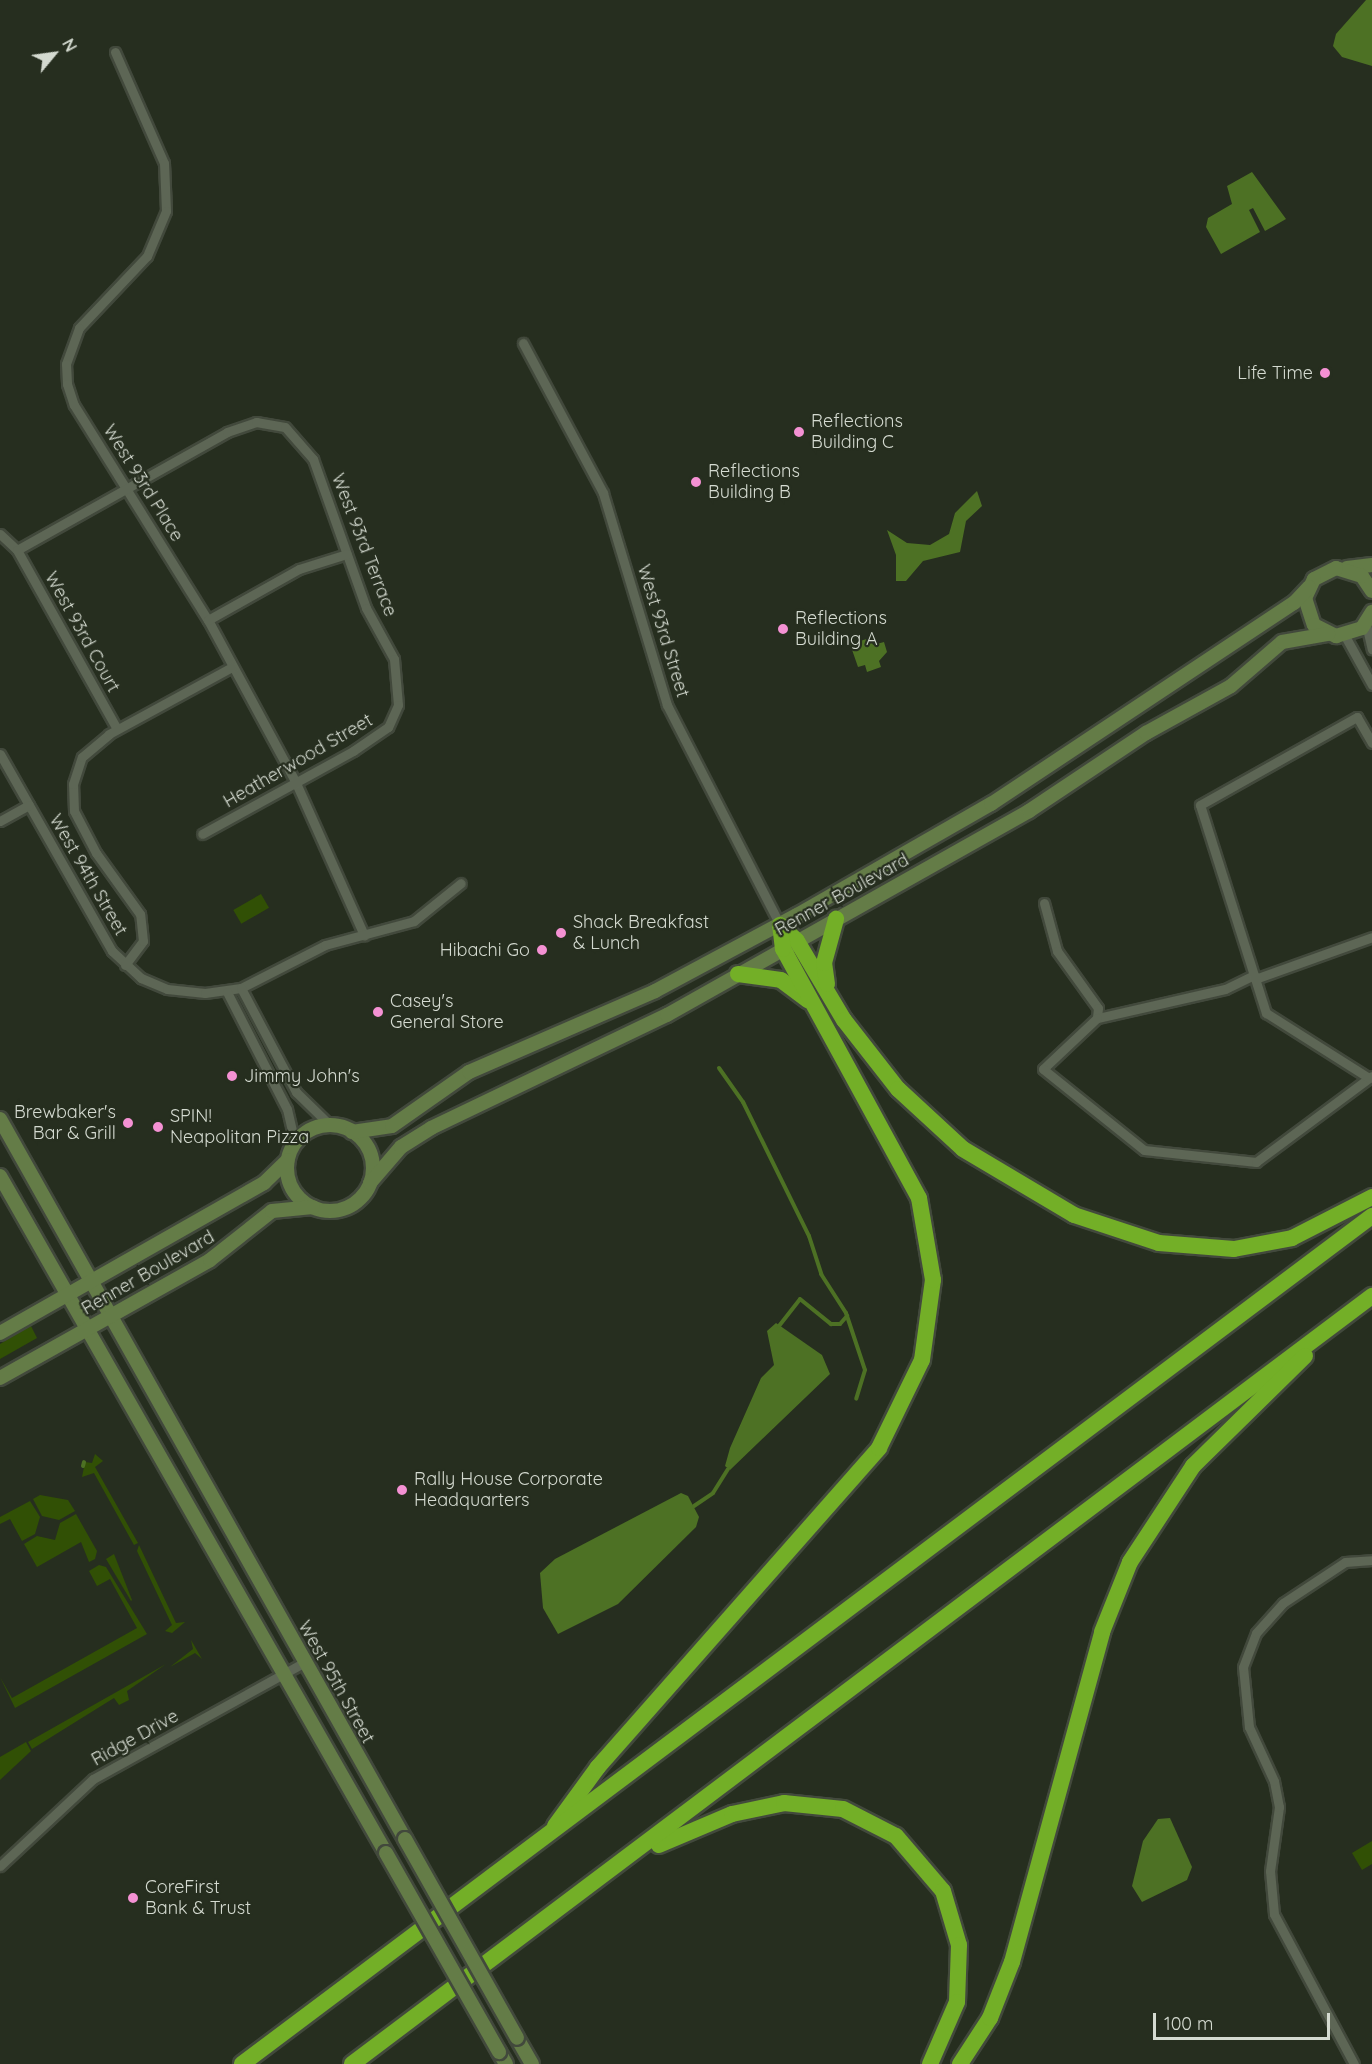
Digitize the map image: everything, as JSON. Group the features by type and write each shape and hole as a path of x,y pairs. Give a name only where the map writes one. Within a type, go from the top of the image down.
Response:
{"highway":[{"path":"829,994 824,963 836,919"},
{"path":"544,1841 598,1767 879,1448 922,1360 933,1280 919,1198 818,1011 780,925"},
{"path":"790,945 829,994 869,1056 934,1124 999,1174 1084,1219 1176,1246 1233,1249 1292,1238 1372,1197"},
{"path":"738,974 781,980 818,1011"},
{"path":"242,2064 544,1841 1372,1216"},
{"path":"352,2064 634,1857 1372,1296"},
{"path":"960,2064 990,2018 1012,1962 1102,1632 1130,1562 1192,1466 1257,1399 1300,1366 1310,1344"},
{"path":"634,1857 732,1814 784,1803 843,1809 896,1836 942,1891 959,1945 957,2002 930,2064"}],"main road":[{"path":"1346,568 1372,565"},
{"name":"Renner Boulevard","path":"352,1132 392,1126 469,1072 655,991 780,925 991,804 1294,603 1327,570 1346,568"},
{"path":"1346,568 1362,576 1372,591"},
{"path":"1309,587 1308,616 1328,634"},
{"path":"1345,636 1369,618"},
{"name":"Renner Boulevard","path":"370,1183 401,1147 431,1128 657,1020 1029,811 1146,733 1210,699 1282,642 1328,634 1345,636"},
{"name":"West 95th Street","path":"0,1119 303,1663 532,2064"},
{"path":"331,1126 352,1132 370,1154 370,1183 351,1206 332,1211 312,1207 291,1186 288,1160 295,1143 309,1131 331,1126"},
{"name":"Renner Boulevard","path":"0,1333 264,1183 288,1160"},
{"path":"0,1176 502,2058"},
{"name":"Renner Boulevard","path":"0,1378 216,1257 272,1211 312,1207"}],"street":[{"name":"West 93rd Place","path":"115,52 162,157 166,211 147,256 79,328 66,364 74,405 208,620 296,783 364,934"},
{"name":"West 93rd Street","path":"523,343 603,493 667,705 780,925"},
{"name":"West 93rd Terrace","path":"129,490 227,432 256,422 271,422 296,435 337,513 347,554 366,608 394,660 398,705"},
{"path":"17,550 129,490"},
{"name":"West 93rd Court","path":"0,534 17,550 117,729"},
{"path":"208,620 298,569 347,554"},
{"path":"1369,618 1372,649"},
{"path":"1345,636 1372,685"},
{"path":"125,965 143,941 140,914 96,853 74,811 73,784 82,758 117,729 232,667"},
{"name":"Heatherwood Street","path":"202,834 296,783 388,727 398,705"},
{"path":"1372,743 1357,717 1200,805 1255,977 1266,1013 1370,1077 1256,1162 1144,1150 1043,1069 1097,1018 1225,989 1255,977 1372,937"},
{"name":"West 94th Street","path":"0,754 4,769 28,805 101,935 125,965 167,989 227,992 241,988 303,954 414,921 461,883"},
{"path":"0,820 28,805"},
{"path":"1044,903 1057,951 1098,1008 1097,1018"},
{"path":"241,988 296,1092 331,1126"},
{"path":"227,992 287,1109 295,1143"},
{"path":"1354,2064 1274,1914 1270,1871 1279,1807 1274,1780 1249,1727 1243,1667 1256,1633 1283,1603 1346,1562 1372,1560"},
{"name":"Ridge Drive","path":"0,1866 93,1779 303,1663"}],"shaded area":[{"path":"1366,0 1372,0 1372,66 1342,57 1333,46 1336,34"},
{"path":"1252,172 1286,219 1265,231 1253,208 1249,210 1260,232 1221,254 1206,227 1208,218 1232,204 1227,186"},
{"path":"977,491 982,506 966,521 960,552 923,561 906,581 896,581 896,555 887,530 907,543 930,545 949,534 955,513"},
{"path":"870,638 873,645 884,642 887,652 879,661 881,667 867,672 865,665 858,667 850,644"},
{"path":"261,894 269,908 241,924 233,910"},
{"path":"776,1323 822,1355 830,1374 730,1470 725,1466 730,1448 761,1378 774,1365 767,1331"},
{"path":"31,1326 37,1338 0,1359 0,1344"},
{"path":"95,1454 103,1461 95,1467 138,1543 134,1545 94,1473 82,1477 85,1462 92,1463"},
{"path":"681,1493 688,1496 699,1517 696,1527 618,1604 558,1634 543,1608 540,1573 555,1559"},
{"path":"40,1495 68,1500 75,1511 59,1520 42,1516 33,1499"},
{"path":"30,1501 40,1517 35,1534 22,1541 10,1519 0,1524 0,1517"},
{"path":"76,1514 97,1551 95,1559 89,1562 81,1542 37,1567 24,1544 37,1536 55,1540 60,1523"},
{"path":"139,1545 176,1623 185,1622 172,1633 165,1631 172,1625 137,1551"},
{"path":"114,1554 132,1600 131,1601 106,1559"},
{"path":"99,1565 106,1567 147,1634 15,1708 0,1677 12,1698 137,1628 110,1579 97,1586 89,1571"},
{"path":"191,1640 202,1659 195,1653 170,1667 193,1649"},
{"path":"166,1664 127,1691 129,1700 119,1705 114,1698 32,1749 28,1742"},
{"path":"26,1742 31,1751 0,1780 0,1757"},
{"path":"1170,1818 1192,1867 1187,1880 1142,1902 1132,1886 1143,1841 1158,1819"},
{"path":"1372,1841 1372,1864 1362,1870 1352,1853"}],"waterway":[{"path":"719,1068 743,1102 809,1236 821,1274 846,1313 865,1370 856,1399"},
{"path":"779,1326 800,1299 831,1324 840,1324 847,1316"},
{"path":"83,1466 84,1462"},
{"path":"694,1506 713,1493 728,1469"}],"place":[{"name":"Life Time","path":"1325,373"},
{"name":"Reflections Building C","path":"799,432"},
{"name":"Reflections Building B","path":"696,482"},
{"name":"Reflections Building A","path":"783,629"},
{"name":"Shack Breakfast & Lunch","path":"561,933"},
{"name":"Hibachi Go","path":"542,950"},
{"name":"Casey's General Store","path":"378,1012"},
{"name":"Jimmy John's","path":"232,1076"},
{"name":"Brewbaker's Bar & Grill","path":"128,1123"},
{"name":"SPIN! Neapolitan Pizza","path":"158,1127"},
{"name":"Rally House Corporate Headquarters","path":"402,1490"},
{"name":"CoreFirst Bank & Trust","path":"133,1898"}]}
